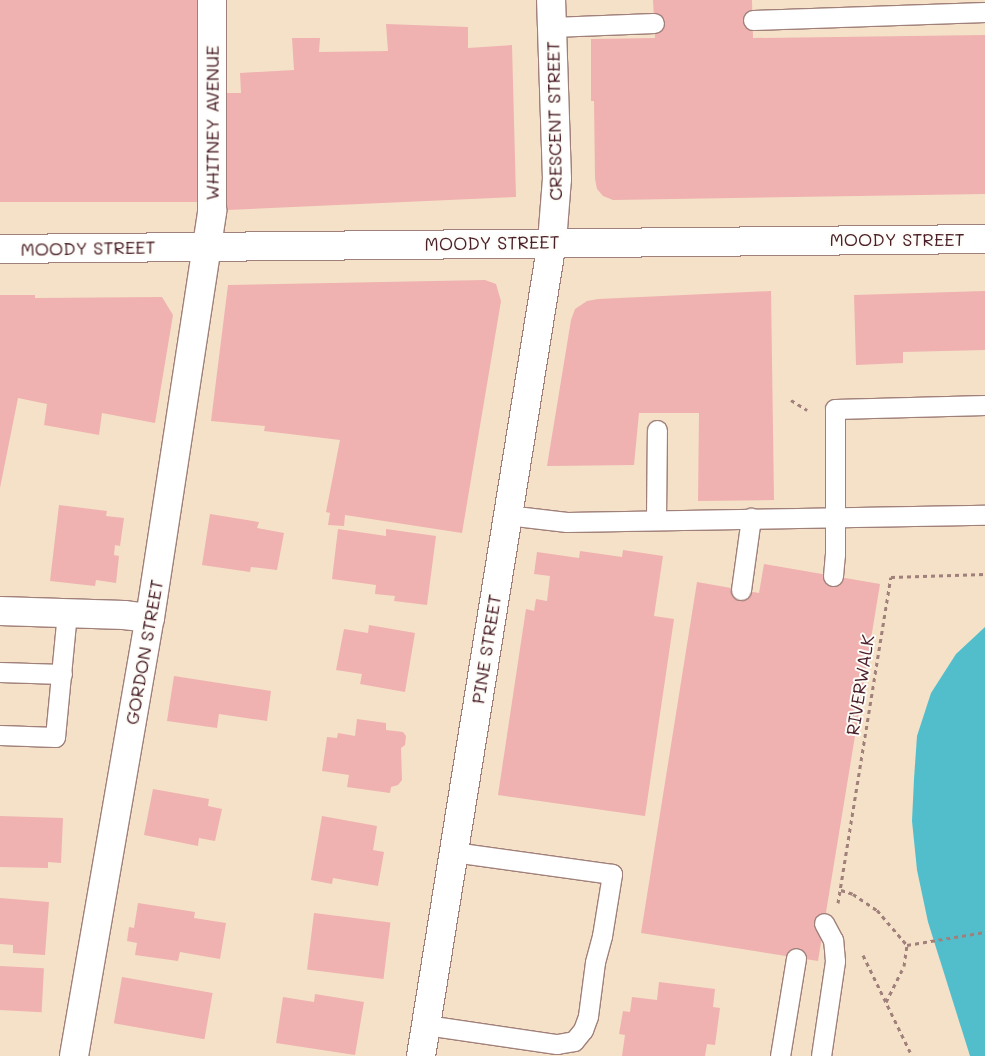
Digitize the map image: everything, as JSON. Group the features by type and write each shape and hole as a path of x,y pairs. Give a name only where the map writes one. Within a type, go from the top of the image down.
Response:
{"street":[{"name":"WHITNEY AVENUE","path":"207,246 212,211 212,0"},
{"name":"CRESCENT STREET","path":"551,0 557,179 552,242"},
{"name":"MOODY STREET","path":"0,249 985,238"},
{"name":"PINE STREET","path":"421,1056 552,242"},
{"name":"GORDON STREET","path":"74,1056 150,618 207,246"},
{"path":"0,611 150,618"}],"lane":[{"path":"753,20 985,12"},
{"path":"552,27 654,23"},
{"path":"833,576 835,409 985,405"},
{"path":"656,519 657,430"},
{"path":"507,515 557,521 985,515"},
{"path":"741,590 751,518"},
{"path":"0,735 54,737 67,613"},
{"path":"0,672 62,674"},
{"path":"426,1025 556,1044 574,1041 583,1030 588,1016 595,962 602,936 612,874 454,852"},
{"path":"821,1056 836,960 833,940 824,923"},
{"path":"780,1056 796,958"}],"path":[{"path":"791,400 807,410"},
{"name":"RIVERWALK","path":"838,906 891,577 985,574"},
{"path":"841,890 854,894 877,910 907,945 904,966 886,1002"},
{"path":"907,945 985,932"},
{"path":"860,950 912,1056"}],"water":[{"path":"985,627 985,1056 970,1056 928,922 917,870 912,821 917,736 931,693 956,654"}],"building":[{"path":"0,0 197,0 197,202 0,202"},
{"path":"653,0 752,0 753,38 985,35 985,194 613,200 603,196 597,189 595,179 594,101 591,101 591,39 655,38"},
{"path":"386,24 468,27 468,48 512,45 516,197 227,210 226,93 241,93 240,73 294,70 292,38 320,38 319,52 388,51"},
{"path":"485,280 496,284 501,301 462,533 345,515 344,526 328,525 330,513 326,512 340,440 264,431 265,426 211,421 228,285"},
{"path":"771,291 774,500 698,501 699,413 639,413 634,465 547,466 571,320 575,309 587,301 598,299"},
{"path":"985,291 985,350 903,352 903,363 856,365 854,295"},
{"path":"0,295 35,295 35,298 162,297 173,315 155,423 102,413 99,435 44,425 47,404 18,398 0,488"},
{"path":"59,505 107,511 106,516 124,518 120,546 115,545 114,555 119,556 116,583 96,580 95,586 50,581"},
{"path":"210,514 259,522 257,528 284,533 277,570 251,567 250,572 202,565"},
{"path":"338,529 386,536 386,529 436,536 427,605 394,601 395,596 375,594 376,585 332,579"},
{"path":"623,550 663,556 654,616 674,619 645,816 498,795 526,609 534,611 536,599 547,601 550,576 534,574 537,552 579,558 580,551 622,557"},
{"path":"764,564 880,584 818,961 641,933 697,582 759,593"},
{"path":"369,625 415,633 405,692 360,684 362,674 336,670 344,629 368,633"},
{"path":"174,676 271,691 267,721 219,714 217,728 167,721"},
{"path":"357,719 386,723 386,730 403,732 406,736 405,745 401,748 402,780 398,785 391,787 390,793 347,787 349,775 322,771 327,737 337,738 338,733 355,736"},
{"path":"153,789 209,799 208,806 222,809 215,841 199,838 198,846 144,835"},
{"path":"0,816 63,818 61,863 48,862 48,868 0,867"},
{"path":"322,816 377,826 373,850 384,852 378,886 333,878 332,884 311,880"},
{"path":"0,898 49,902 45,955 13,953 13,945 0,944"},
{"path":"138,903 195,912 194,918 226,923 220,959 180,952 178,961 135,955 137,943 127,941 129,927 134,928"},
{"path":"314,913 390,922 383,979 307,970"},
{"path":"0,966 44,968 42,1012 0,1010"},
{"path":"122,977 213,993 204,1039 114,1023"},
{"path":"659,982 715,989 713,1007 720,1008 715,1045 707,1044 705,1056 622,1056 625,1035 619,1034 623,1011 630,1012 632,997 657,1000"},
{"path":"315,994 364,1002 355,1055 276,1043 283,997 314,1002"}]}
